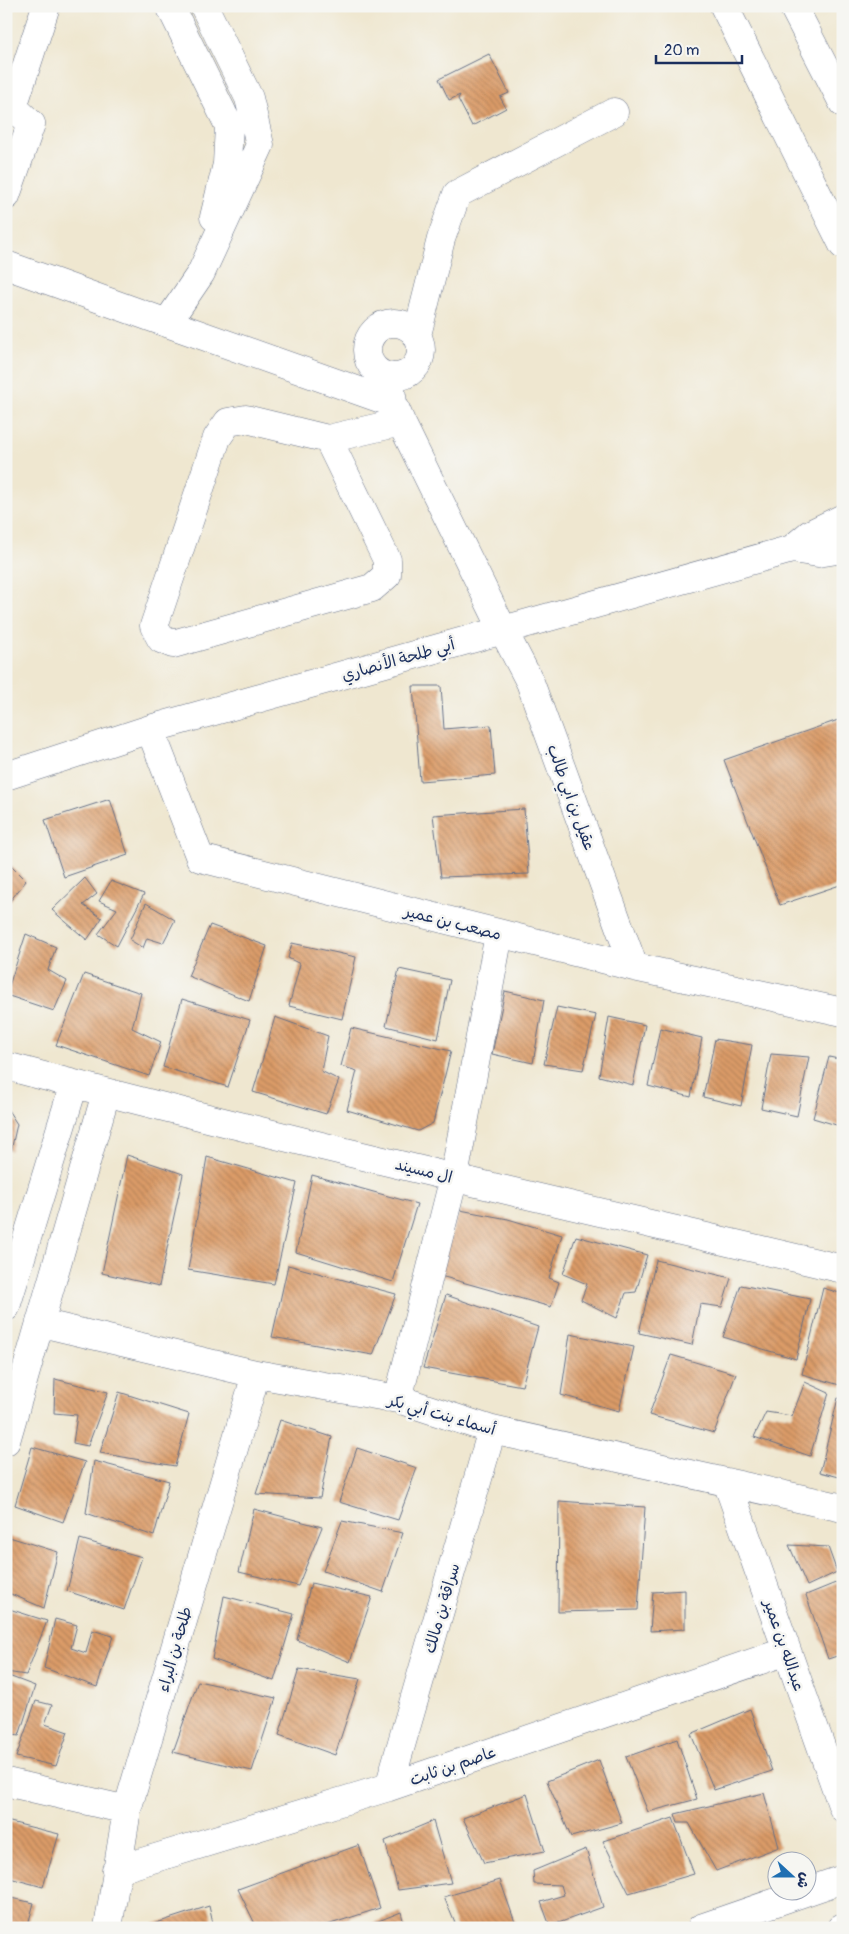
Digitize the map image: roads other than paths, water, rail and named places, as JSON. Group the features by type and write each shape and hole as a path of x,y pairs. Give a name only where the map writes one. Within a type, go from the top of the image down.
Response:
{"street":[{"path":"6,196 30,124 13,108 46,6"},
{"path":"170,6 229,126 226,164 201,273"},
{"path":"167,323 201,273 260,145 249,98 204,6"},
{"path":"724,6 843,245"},
{"path":"793,6 843,103"},
{"path":"417,335 442,239 457,194 614,112"},
{"path":"6,265 167,323 394,400"},
{"path":"328,440 387,560 387,575 372,588 363,591 172,644 161,639 154,626 217,438 228,422 246,418 328,440 394,400 398,376 407,374 414,369 419,361 421,353 417,335 404,324 395,323 386,324 378,328 372,335 368,351 370,360 381,373 394,400"},
{"name":"عقيل بن ابي طالب","path":"394,400 503,630 530,682 634,967"},
{"name":"أبي طلحة الأنصاري","path":"6,776 150,729 792,549 810,534 843,518"},
{"name":"أبي طلحة الأنصاري","path":"792,549 818,553 843,549"},
{"name":"مصعب بن عمير","path":"150,729 200,858 634,967 843,1012"},
{"path":"398,1400 454,1178 499,934"},
{"name":"ال مسيند","path":"6,1066 106,1093 454,1178 843,1269"},
{"path":"6,1307 74,1084"},
{"path":"6,1441 106,1093"},
{"name":"أسماء بنت أبي بكر","path":"41,1323 256,1374 398,1400 492,1430 843,1508"},
{"name":"طلحة بن البراء","path":"108,1928 127,1810 256,1374"},
{"name":"سراقة بن مالك","path":"389,1787 492,1430"},
{"name":"عبدالله بن عمير","path":"728,1482 843,1808"},
{"name":"عاصم بن ثابت","path":"116,1870 389,1787 787,1651"},
{"path":"6,1782 127,1810"},
{"path":"701,1928 843,1879"}]}
